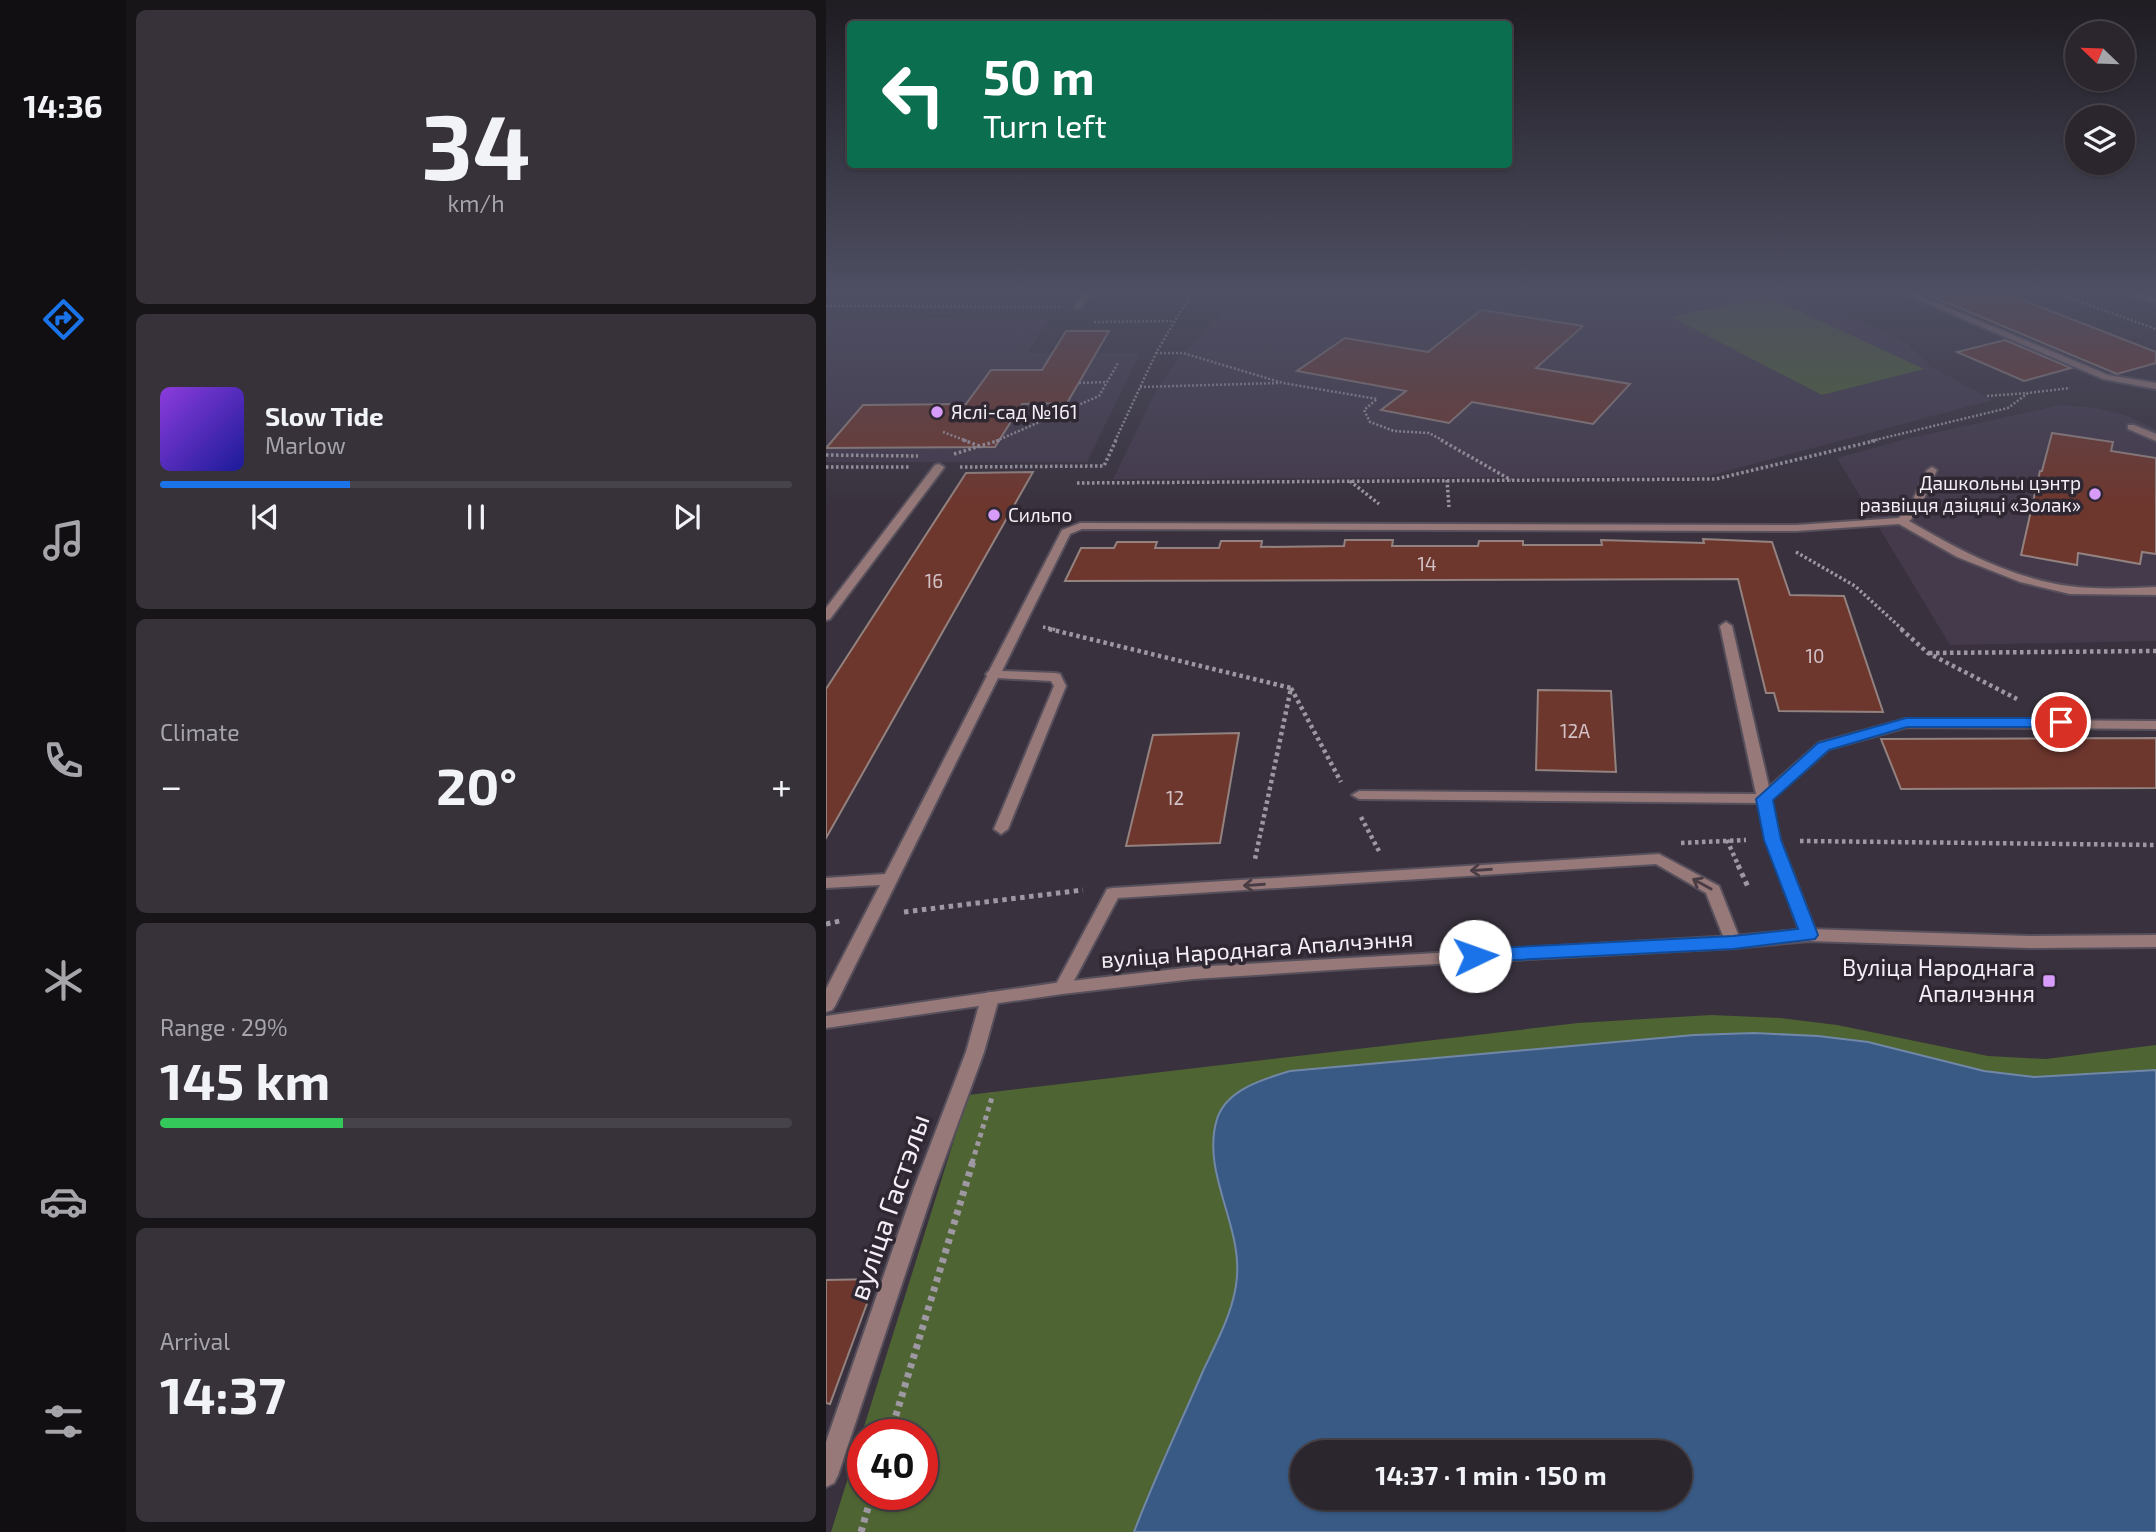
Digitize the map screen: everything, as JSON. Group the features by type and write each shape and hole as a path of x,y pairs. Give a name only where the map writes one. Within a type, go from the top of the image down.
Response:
{"street":[{"path":"2069,361 2106,377 2156,386"},
{"path":"2131,427 2156,438"},
{"path":"826,616 939,467"},
{"path":"1901,522 1912,514 1933,470"},
{"path":"826,1006 1066,532 1080,526 1755,528 1901,522 1965,559 2015,577 2070,590 2156,591"},
{"path":"1726,626 1773,840 1809,935"},
{"path":"992,674 1055,677 1060,685 1001,829"},
{"path":"1357,802 1764,799 1824,746 1906,723 2061,722 2156,725"},
{"path":"1062,988 1113,893 1659,859 1713,890 1733,942"},
{"path":"826,883 892,879"},
{"name":"вуліца Народнага Апалчэння","path":"826,1022 1062,988 1193,973 1733,942 1809,935 2029,942 2156,941"},
{"name":"вуліца Гастэлы","path":"826,1475 924,1188 975,1052 990,998"}],"path":[{"path":"1104,466 1152,361"},
{"path":"1211,361 1283,383 1377,399 1364,410 1370,422 1394,431 1429,433 1511,480"},
{"path":"947,456 983,447 1099,396 1118,363"},
{"path":"1079,383 1108,382"},
{"path":"1140,387 1283,383"},
{"path":"1987,396 2078,387"},
{"path":"1077,484 1716,479 2008,408 2028,393"},
{"path":"943,432 983,447"},
{"path":"826,455 920,456"},
{"path":"1755,528 1855,586 1928,653 2061,722"},
{"path":"1020,621 1291,688 1343,785"},
{"path":"1928,653 2156,651"},
{"path":"1253,870 1291,688"},
{"path":"1357,802 1382,856"},
{"path":"1727,841 1748,887"},
{"path":"895,1419 995,1088"},
{"path":"861,1532 867,1510"}],"shaded area":[{"path":"826,361 1136,361 1087,462 826,462"},
{"path":"1177,361 1925,361 1993,400 1708,476 1113,479 1158,387"},
{"path":"2061,405 2096,408 2128,416 2156,429 2156,641 1950,645 1837,458 1910,438"}],"green space":[{"path":"1757,361 1908,361 1924,369 1822,395"},
{"path":"1711,1015 1780,1018 1837,1025 1988,1056 2046,1059 2156,1045 2156,1532 831,1532 847,1481 847,1510 938,1510 938,1419 866,1419 968,1095 1578,1023"}],"water":[{"path":"1754,1033 1868,1042 1984,1071 2034,1077 2156,1070 2156,1532 1134,1532 1224,1325 1236,1288 1237,1256 1214,1158 1213,1139 1217,1119 1228,1100 1237,1093 1290,1071 1694,1035"}],"building":[{"name":"Яслі-сад №161","path":"1047,361 1091,361 1067,403 1022,404 995,447 826,448 863,405 966,404 991,370 1042,370"},
{"path":"1311,361 1543,361 1536,368 1630,384 1593,424 1472,402 1449,423 1381,410 1406,391 1297,371"},
{"path":"1979,361 2056,361 2071,368 2024,381"},
{"path":"2087,361 2156,361 2156,363 2117,374"},
{"name":"Дашкольны цэнтр развіцця дзіцяці «Золак»","path":"2052,433 2113,442 2111,451 2156,458 2156,554 2142,552 2140,564 2078,553 2077,565 2021,555 2040,471"},
{"path":"1033,472 826,838 826,689 966,473"},
{"path":"1703,539 1772,542 1790,595 1844,596 1883,712 1779,711 1774,693 1766,693 1738,579 1065,581 1081,548 1114,548 1117,542 1157,542 1155,548 1219,548 1221,541 1262,541 1261,547 1344,546 1345,540 1393,540 1392,546 1478,546 1479,541 1523,541 1523,545 1602,545 1601,540 1704,543"},
{"path":"1538,690 1611,691 1616,772 1536,770"},
{"path":"1239,733 1220,843 1126,846 1153,735"},
{"path":"2156,738 2156,788 1901,789 1881,739"},
{"path":"876,1279 830,1404 826,1403 826,1280"}],"place":[{"name":"Яслі-сад №161","path":"937,412"},
{"name":"Дашкольны цэнтр развіцця дзіцяці «Золак»","path":"2095,494"},
{"name":"Сильпо","path":"994,515"},
{"name":"Вуліца Народнага Апалчэння","path":"2049,981"}],"route":[{"path":"1475,956 1733,942 1809,935 1773,840 1764,799 1824,746 1906,723 2061,722"}]}
